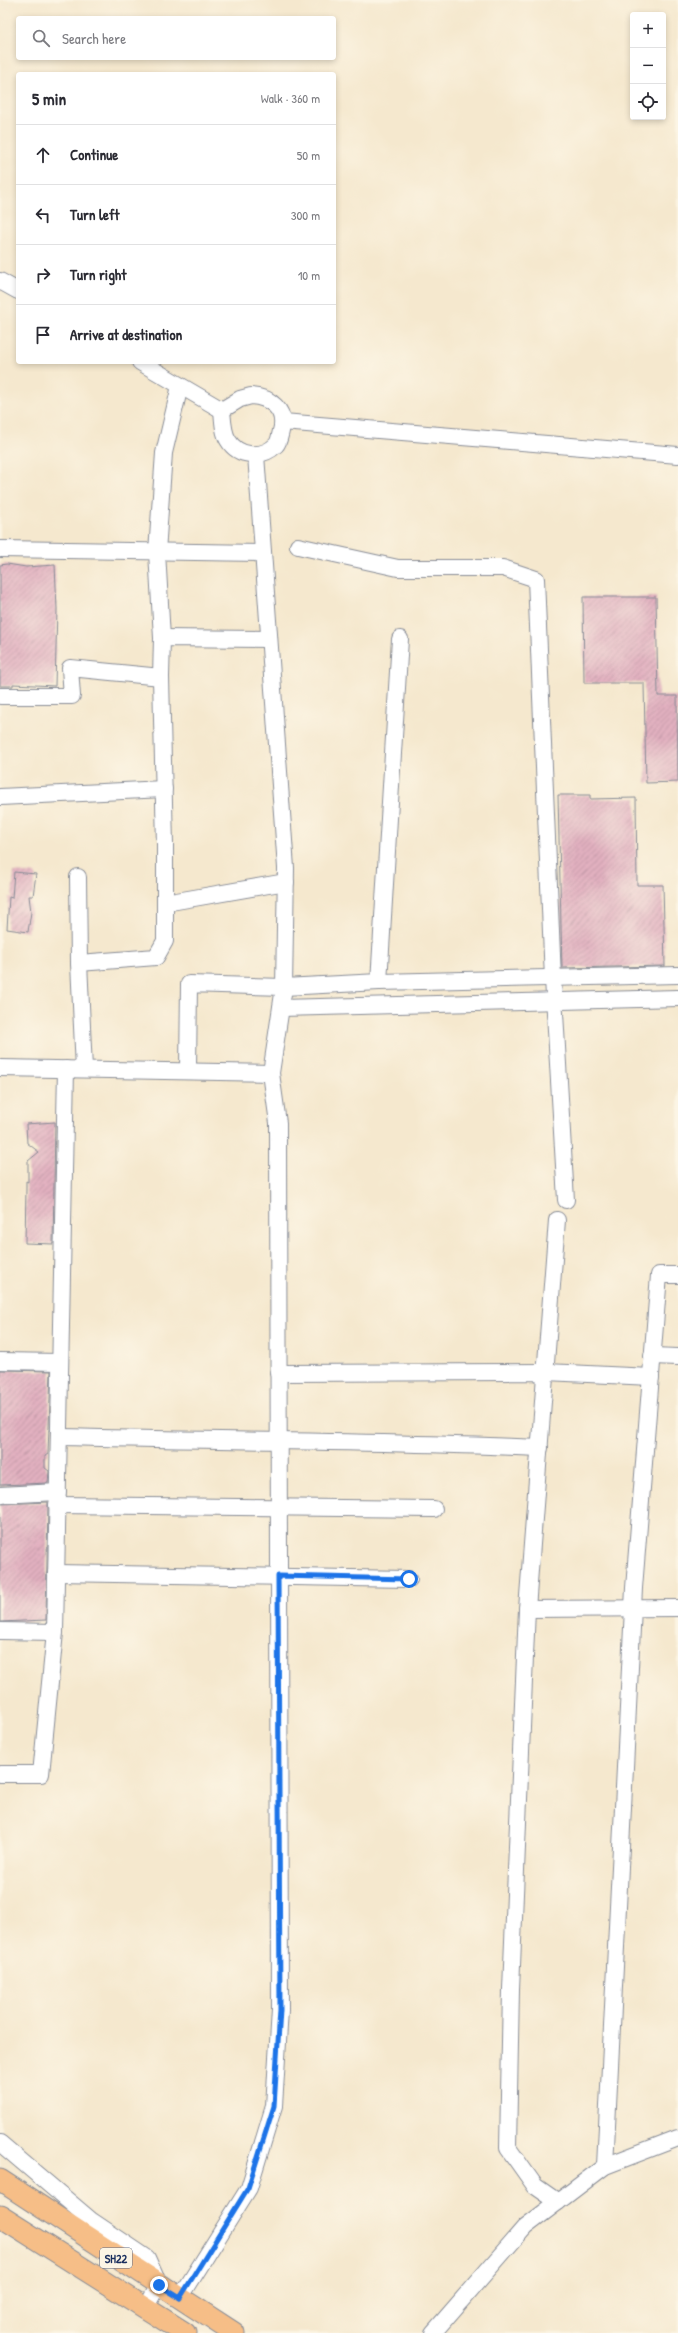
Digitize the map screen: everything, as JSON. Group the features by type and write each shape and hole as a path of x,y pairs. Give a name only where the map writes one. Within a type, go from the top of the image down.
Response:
{"main road":[{"name":"SH22","path":"0,2180 234,2333"},
{"name":"SH22","path":"0,2216 185,2333"}],"street":[{"path":"0,281 16,290"},
{"path":"143,364 222,410 228,440 235,448 246,454 256,455 268,451 277,444 283,422 280,411 272,402 262,397 251,396 240,399 222,410"},
{"path":"79,963 156,957 165,941 164,789 161,678 162,638 157,552 164,453 180,386"},
{"path":"283,422 678,455"},
{"path":"180,2298 248,2188 274,2106 280,1987 277,1508 278,1123 271,1073 284,987 286,882 256,455"},
{"path":"298,546 398,568 503,568 536,579 553,979 566,1200"},
{"path":"0,550 263,553"},
{"path":"162,638 269,639"},
{"path":"379,982 400,639"},
{"path":"0,696 72,696 70,668 161,678"},
{"path":"0,797 164,789"},
{"path":"78,877 79,963 84,1070"},
{"path":"165,903 286,882"},
{"path":"188,1071 189,984 284,987 379,982 678,975"},
{"path":"280,1008 678,998"},
{"path":"0,1068 271,1073"},
{"path":"0,1774 41,1774 55,1632 66,1069"},
{"path":"557,1220 527,1609 511,1989 508,2148 535,2186 558,2202"},
{"path":"605,2166 634,1607 652,1356 659,1275 678,1275"},
{"path":"652,1356 678,1356"},
{"path":"0,1361 60,1362"},
{"path":"278,1374 546,1372 651,1377"},
{"path":"59,1437 277,1442 422,1443 540,1448"},
{"path":"0,1495 58,1499 277,1508 434,1509"},
{"path":"56,1573 409,1579"},
{"path":"527,1609 634,1607 678,1608"},
{"path":"0,1631 55,1632"},
{"path":"433,2333 525,2227 605,2166 678,2138"},
{"path":"0,2143 92,2221 148,2258 159,2285 146,2308"}],"building":[{"path":"7,564 26,567 55,565 57,609 55,686 13,684 13,686 0,686 0,565"},
{"path":"583,597 656,597 658,696 677,696 678,782 646,783 644,683 584,683"},
{"path":"558,795 590,795 590,799 636,798 637,885 663,885 665,966 562,968"},
{"path":"14,872 36,874 33,896 29,896 31,912 28,932 7,929 9,897 12,898"},
{"path":"55,1122 53,1244 25,1243 26,1181 28,1182 28,1161 39,1152 27,1143 26,1124"},
{"path":"0,1370 51,1371 48,1454 45,1456 45,1468 49,1471 48,1483 0,1485"},
{"path":"48,1502 46,1620 0,1622 0,1504"}],"route":[{"path":"159,2285 180,2298 248,2188 274,2106 280,2010 278,1576 409,1579"}]}
